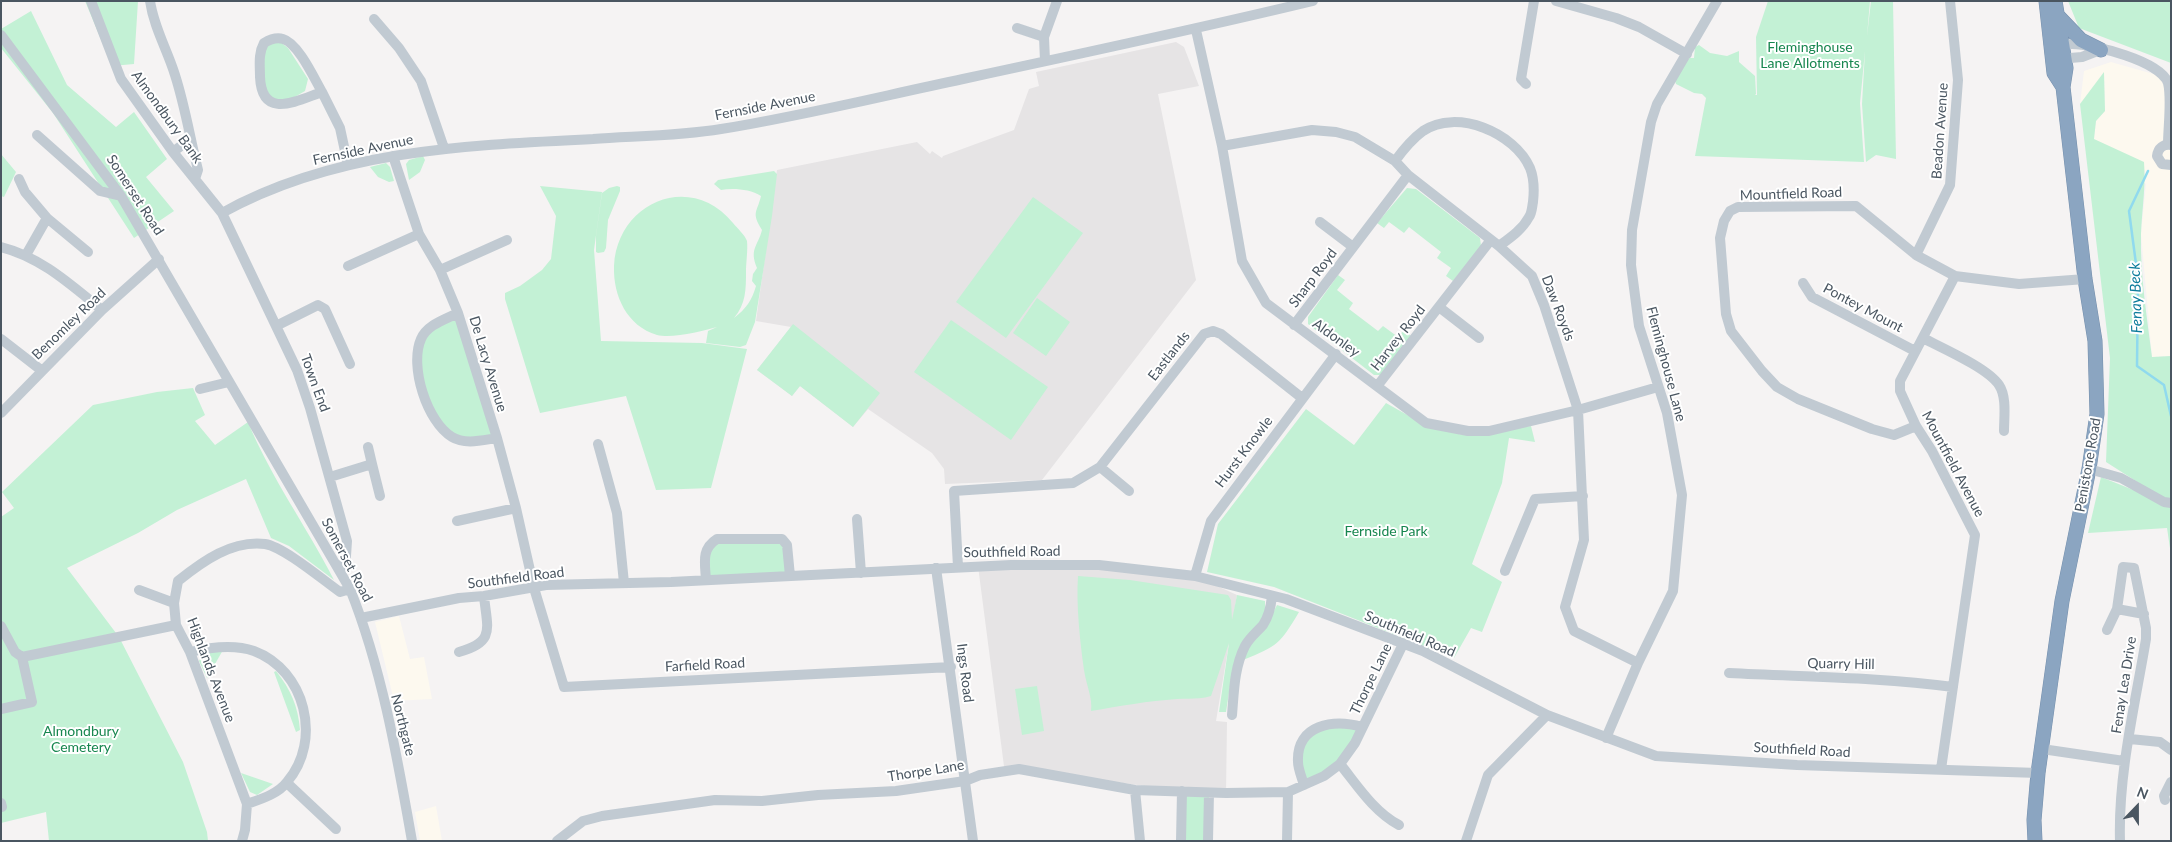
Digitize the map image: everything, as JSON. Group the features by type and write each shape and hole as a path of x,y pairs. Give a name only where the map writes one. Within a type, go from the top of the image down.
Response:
{"highway":[{"name":"Penistone Road","path":"2046,1 2058,52"},
{"name":"Penistone Road","path":"2035,841 2034,820 2038,773 2062,600 2089,469 2097,414 2095,341 2085,279 2063,87 2054,73 2058,52 2058,16 2055,1"},
{"path":"2058,16 2081,40 2101,50"}],"street":[{"name":"Almondbury Bank","path":"91,1 121,79 173,152 222,213"},
{"path":"150,1 153,20 172,65 179,88 198,170 195,179"},
{"path":"1045,61 1044,37 1057,1"},
{"name":"Fernside Avenue","path":"222,213 244,200 298,179 348,165 393,156 444,148 718,130 883,98 1045,61 1196,30 1313,1"},
{"path":"1526,84 1521,79 1534,1"},
{"path":"1556,1 1616,18 1639,27 1687,54"},
{"name":"Fleminghouse Lane","path":"1606,738 1638,663 1673,591 1682,495 1667,413 1639,326 1630,265 1632,230 1651,122 1657,104 1717,1"},
{"name":"Beadon Avenue","path":"1916,255 1950,185 1958,80 1950,1"},
{"path":"374,19 399,48 421,82 444,148"},
{"path":"1017,28 1044,37"},
{"name":"Aldonley","path":"1196,30 1222,146 1242,261 1266,303 1294,325 1336,354 1426,423 1468,430 1489,430 1578,410 1658,387"},
{"name":"Somerset Road","path":"1,35 122,196 350,589 361,618"},
{"path":"322,92 285,104 273,104 265,98 261,90 259,53 264,43 274,39 282,39 291,44 299,53 322,92 340,128 348,165"},
{"path":"2058,52 2076,44 2121,54 2143,62 2164,75 2169,89 2169,145 2160,148 2157,156 2162,164 2171,165"},
{"path":"2058,52 2082,56 2101,50"},
{"name":"Harvey Royd","path":"1378,386 1439,307 1495,243 1516,234 1530,216 1534,193 1530,169 1518,151 1491,129 1471,122 1447,123 1425,130 1409,143 1395,161"},
{"name":"Daw Royds","path":"1222,146 1312,130 1355,136 1395,161 1408,175 1495,243 1532,276 1544,305 1578,410 1584,540 1565,607 1574,630 1638,663"},
{"path":"37,135 100,191 122,196"},
{"path":"173,152 190,139"},
{"name":"De Lacy Avenue","path":"393,156 419,234 440,270 458,313 497,438 516,508 534,588"},
{"name":"Sharp Royd","path":"1294,325 1408,175"},
{"path":"19,179 25,192 47,218 88,252"},
{"name":"Mountfield Road","path":"1916,426 1894,435 1872,429 1798,399 1777,387 1762,372 1732,331 1726,314 1720,238 1724,220 1730,211 1738,207 1856,206 1916,255 1955,276 2019,284 2085,279"},
{"name":"Town End","path":"222,213 297,370 330,477 347,541 346,556 340,572"},
{"path":"26,256 47,218"},
{"name":"Sharp Royd","path":"1320,222 1353,247"},
{"path":"348,266 419,234"},
{"path":"440,270 507,240"},
{"path":"1,247 26,256 47,267 102,310"},
{"name":"Benomley Road","path":"1,413 41,370 102,310 159,259"},
{"name":"Mountfield Avenue","path":"1941,768 1975,535 1932,451 1916,426 1900,391 1900,381 1955,276"},
{"name":"Pontey Mount","path":"1803,283 1812,297 1915,351"},
{"path":"276,326 318,305 325,309 350,364"},
{"name":"Harvey Royd","path":"1439,307 1479,338"},
{"path":"458,313 431,326 421,339 417,359 422,392 438,424 452,437 468,442 497,438"},
{"name":"Eastlands","path":"958,567 954,491 1073,483 1100,467 1204,334 1213,331 1221,334 1302,398"},
{"path":"1923,338 1987,373 1999,386 2004,402 2004,431"},
{"path":"1,339 41,370"},
{"name":"Hurst Knowle","path":"1195,576 1210,521 1336,354"},
{"path":"200,389 229,382"},
{"path":"598,444 617,513 624,583"},
{"path":"368,447 380,496"},
{"path":"330,477 372,464"},
{"path":"1100,467 1129,491"},
{"path":"2089,469 2121,478 2167,502"},
{"path":"1505,571 1535,499 1582,496"},
{"path":"457,520 516,508"},
{"path":"857,519 861,572"},
{"path":"706,580 704,553 709,544 717,540 782,539 787,545 790,576"},
{"name":"Highlands Avenue","path":"242,841 246,830 247,804 190,652 176,625 174,603 178,581 214,556 238,545 266,544 297,560 340,592 350,589"},
{"name":"Southfield Road","path":"361,618 459,598 484,596 546,585 706,580 1011,564 1099,565 1195,576 1272,596 1423,651 1547,715 1606,738 1663,757 1797,765 1941,768 2038,773"},
{"name":"Fenay Lea Drive","path":"2107,630 2117,609 2123,567 2134,568 2144,614 2146,639 2130,739 2124,761 2120,841"},
{"name":"Ings Road","path":"936,568 951,667 973,841"},
{"name":"Farfield Road","path":"534,588 564,687 951,667"},
{"path":"139,590 174,603"},
{"path":"458,652 474,648 484,640 488,630 484,596"},
{"path":"1232,715 1236,674 1240,660 1253,634 1269,614 1272,596"},
{"path":"2117,609 2144,614"},
{"name":"Northgate","path":"361,618 398,764 412,841"},
{"path":"22,657 176,625"},
{"path":"1,626 15,652 22,657 32,702 1,709"},
{"name":"Thorpe Lane","path":"557,841 582,821 602,816 715,800 762,801 818,795 896,791 964,781 980,775 1019,769 1135,790 1210,793 1288,792 1324,776 1340,764 1354,743 1403,644"},
{"path":"190,652 210,647 253,651 269,658 285,672 297,688 304,707 306,728 304,749 297,767 287,783 267,797 247,804"},
{"name":"Quarry Hill","path":"1729,673 1807,678 1872,678 1953,687"},
{"path":"1466,841 1488,775 1547,715"},
{"name":"Thorpe Lane","path":"1304,785 1298,764 1298,754 1308,735 1316,728 1336,722 1362,727"},
{"path":"2130,739 2160,742 2171,750"},
{"path":"2042,749 2124,761"},
{"path":"1340,764 1388,820 1398,825"},
{"path":"2165,800 2164,796 2171,782"},
{"path":"287,783 336,829"},
{"path":"1135,790 1140,841"},
{"path":"1181,841 1182,791"},
{"path":"1288,792 1288,841"},
{"path":"1208,841 1210,793"}],"shaded area":[{"path":"1176,42 1184,47 1199,86 1158,94 1196,280 1042,480 945,484 944,469 932,453 868,409 853,427 800,386 792,396 757,370 791,327 756,321 777,170 917,142 930,154 932,151 942,158 943,156 1014,130 1029,89 1039,86 1036,72"},
{"path":"2111,62 2171,79 2171,356 2152,357 2141,234 2146,184 2094,139 2096,121 2105,111 2104,73 2080,104 2084,71"},
{"path":"1099,565 1195,576 1237,595 1216,721 1227,722 1226,793 1182,791 1019,769 1005,774 978,566"},
{"path":"399,616 410,659 424,657 432,699 394,701 375,622"},
{"path":"436,806 442,841 420,841 415,812"}],"green space":[{"path":"85,1 138,1 134,64 112,66"},
{"name":"Fleminghouse Lane Allotments","path":"1768,1 1870,1 1867,36 1871,1 1893,1 1896,159 1876,155 1866,162 1862,104 1865,51 1860,103 1864,162 1695,156 1706,98 1702,94 1694,93 1676,84 1674,78 1689,58 1694,58 1695,47 1699,45 1710,53 1727,56 1739,51 1739,62 1755,76 1755,95 1757,95 1756,37"},
{"path":"2068,1 2171,1 2171,63 2079,28"},
{"path":"31,11 67,85 116,127 134,112 167,159 146,177 174,211 134,238 53,113 1,48 1,29"},
{"path":"279,41 288,48 308,79 305,91 288,101 273,101 263,89 260,53 268,43"},
{"path":"2104,72 2105,111 2096,121 2094,139 2144,162 2141,234 2142,265 2152,357 2171,356 2171,500 2164,499 2106,462 2110,358 2080,104"},
{"path":"1,154 16,172 4,197 1,196"},
{"path":"423,156 425,160 420,172 409,180 406,164 409,160"},
{"path":"386,163 390,167 394,181 389,182 378,177 370,167"},
{"path":"774,171 777,174 772,216 755,322 746,345 740,347 706,343 708,331 717,327 687,334 663,336 646,331 637,325 619,299 614,277 618,244 628,225 642,211 659,201 678,197 697,199 716,207 733,223 747,241 744,296 741,307 734,318 748,304 756,286 752,281 753,274 757,268 754,252 762,230 756,216 761,196 741,190 721,190 714,184 718,180"},
{"path":"540,186 602,192 594,250 601,341 702,343 747,349 711,488 656,490 626,396 540,413 505,299 505,293 520,286 542,270 551,259 556,216"},
{"path":"620,187 620,191 608,220 606,248 604,252 598,253 596,252 596,236 602,193 609,188"},
{"path":"1407,188 1416,189 1480,238 1481,246 1453,281 1446,276 1451,268 1437,258 1441,252 1409,227 1404,233 1389,222 1384,228 1377,223"},
{"path":"1033,197 1083,233 1006,338 956,302"},
{"path":"1338,275 1345,280 1337,290 1353,303 1349,309 1378,331 1383,326 1398,337 1404,330 1411,336 1381,375 1374,375 1308,324 1308,317"},
{"path":"1037,298 1070,322 1046,356 1013,333"},
{"path":"458,313 497,438 452,437 422,392 421,339"},
{"path":"951,320 1048,387 1011,440 914,372"},
{"path":"793,324 880,393 853,427 800,386 792,396 757,370"},
{"name":"Almondbury Cemetery","path":"193,388 205,415 195,421 215,445 248,422 267,463 334,580 289,546 271,538 246,479 177,510 138,533 67,568 119,637 183,762 207,832 208,841 49,841 46,812 1,823 1,517 14,508 2,492 93,405 157,392"},
{"name":"Fernside Park","path":"1386,403 1427,426 1463,435 1531,426 1535,442 1509,438 1502,483 1472,564 1502,582 1482,632 1471,628 1454,658 1274,587 1207,572 1218,524 1306,409 1354,445"},
{"path":"2101,477 2171,505 2171,555 2167,528 2088,533"},
{"path":"782,539 790,576 704,579 709,544"},
{"path":"1078,576 1130,580 1228,595 1231,600 1232,620 1237,595 1265,601 1265,613 1232,673 1226,712 1219,712 1229,643 1211,696 1155,701 1091,711 1080,635"},
{"path":"1277,605 1299,612 1277,643 1243,660 1247,649 1265,628"},
{"path":"223,650 207,678 199,661 204,652"},
{"path":"276,671 290,692 298,713 300,730 296,732 274,672"},
{"path":"1037,686 1044,731 1022,735 1015,689"},
{"path":"1362,727 1340,764 1304,785 1298,754 1316,728"},
{"path":"241,773 273,784 257,795 250,792"},
{"path":"1182,791 1209,793 1208,841 1181,841"}],"waterway":[{"name":"Fenay Beck","path":"2148,171 2129,211 2138,279 2137,366 2164,385 2171,416"}]}
